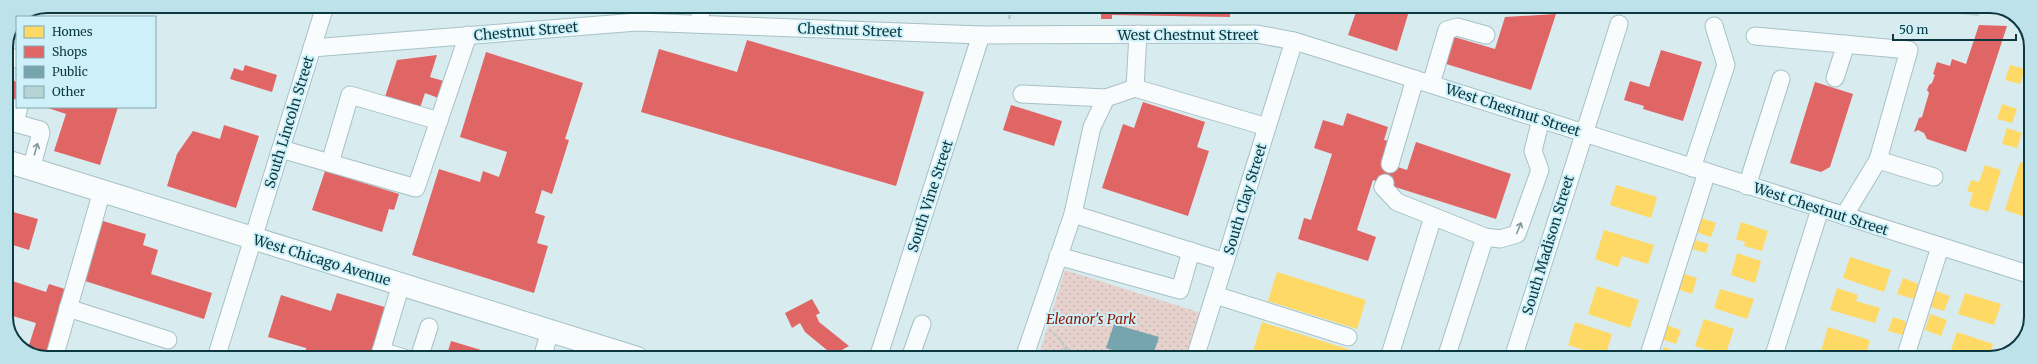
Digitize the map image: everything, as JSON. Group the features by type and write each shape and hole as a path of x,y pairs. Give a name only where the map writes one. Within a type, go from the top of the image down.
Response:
{"main road":[{"name":"West Chicago Avenue","path":"13,163 614,351"}],"street":[{"name":"South Lincoln Street","path":"218,351 323,13"},
{"path":"700,23 701,13"},
{"name":"Chestnut Street","path":"312,48 637,22 700,23 981,35"},
{"name":"South Madison Street","path":"1515,351 1619,24"},
{"path":"1650,351 1726,65 1714,26"},
{"path":"1390,164 1423,81 1447,30 1457,27 1486,35"},
{"path":"1135,88 1138,34"},
{"name":"West Chestnut Street","path":"981,35 1257,34 1294,41 2024,273"},
{"name":"South Vine Street","path":"880,351 981,35"},
{"path":"281,149 416,188 468,36"},
{"path":"1755,36 1909,50 1878,160 1844,216"},
{"name":"South Clay Street","path":"1197,351 1294,41"},
{"path":"1835,78 1846,44"},
{"path":"1747,186 1781,79"},
{"path":"1022,94 1106,98 1135,88 1267,128"},
{"path":"330,163 350,95 439,121"},
{"path":"1026,351 1072,214 1092,127 1106,98"},
{"path":"13,119 40,130 41,132 31,168"},
{"path":"1385,183 1383,187 1397,202 1433,217 1485,237 1500,239 1517,234 1540,170 1533,151 1542,120"},
{"path":"1878,160 1934,177"},
{"path":"56,351 102,191"},
{"path":"1775,351 1820,209"},
{"path":"1072,214 1225,262"},
{"path":"1391,351 1433,217"},
{"path":"1448,351 1485,237"},
{"path":"1907,351 1940,247"},
{"path":"1058,256 1180,290 1191,251"},
{"path":"381,351 401,284"},
{"path":"1215,296 1348,337"},
{"path":"68,308 168,340"},
{"path":"912,351 922,324"},
{"path":"421,351 429,328"},
{"path":"544,351 550,331"}],"path":[{"path":"1008,23 1010,13"},
{"path":"1036,321 1058,337 1070,351"},
{"path":"1061,351 1066,348"}],"green space":[{"name":"Eleanor's Park","path":"1065,270 1201,313 1189,351 1040,351"}],"building: Homes":[{"path":"2010,65 2024,69 2020,84 2005,80"},
{"path":"2002,104 2017,109 2012,123 1997,119"},
{"path":"2007,128 2022,133 2017,148 2002,144"},
{"path":"2020,162 2024,163 2024,217 2005,210"},
{"path":"1985,165 2001,170 1988,212 1969,206 1973,193 1967,191 1971,180 1979,182"},
{"path":"1616,185 1657,197 1651,218 1610,205"},
{"path":"1701,218 1716,223 1711,237 1696,232"},
{"path":"1741,222 1768,231 1762,251 1744,246 1745,242 1736,239"},
{"path":"1604,230 1654,245 1648,264 1622,256 1618,267 1595,259"},
{"path":"1695,240 1709,244 1706,253 1692,249"},
{"path":"1737,253 1761,261 1755,283 1731,275"},
{"path":"1850,257 1891,270 1884,292 1843,278"},
{"path":"1277,272 1366,300 1357,329 1268,301"},
{"path":"1681,273 1697,278 1692,294 1675,288"},
{"path":"1903,278 1919,284 1914,299 1897,294"},
{"path":"1597,286 1639,300 1630,328 1588,314"},
{"path":"1837,288 1858,295 1856,301 1880,308 1875,323 1830,310"},
{"path":"1720,289 1754,299 1747,319 1714,308"},
{"path":"1933,290 1950,296 1944,311 1928,306"},
{"path":"1965,293 2001,304 1994,325 1958,314"},
{"path":"1930,314 1947,320 1941,336 1925,330"},
{"path":"1893,317 1907,322 1903,335 1888,331"},
{"path":"1704,319 1734,329 1727,351 1710,351 1695,346"},
{"path":"1262,322 1351,350 1351,351 1253,351"},
{"path":"1575,322 1612,334 1607,351 1586,351 1568,345"},
{"path":"1666,325 1681,330 1676,344 1661,339"},
{"path":"1828,327 1870,340 1867,351 1821,351"},
{"path":"1957,332 1993,344 1991,351 1951,351"},
{"path":"1664,347 1675,351 1663,351"}],"building: Shops":[{"path":"1101,13 1230,13 1230,17 1112,15 1112,19 1101,19"},
{"path":"1356,13 1408,13 1397,51 1348,35"},
{"path":"1556,14 1531,90 1443,63 1451,36 1495,49 1505,17"},
{"path":"1979,25 2007,26 1966,152 1927,139 1924,133 1918,130 1914,132 1919,118 1922,117 1929,93 1927,90 1935,75 1933,74 1937,62 1950,66 1952,59 1966,64"},
{"path":"747,40 924,92 896,186 641,112 659,49 737,72"},
{"path":"1661,50 1702,62 1683,121 1643,109 1644,106 1624,100 1630,81 1649,87"},
{"path":"486,52 583,83 565,139 569,140 552,194 542,190 535,213 545,216 537,243 548,246 534,293 412,255 439,169 480,182 483,171 499,177 507,152 460,137"},
{"path":"437,55 430,77 447,82 441,99 425,93 420,108 385,97 397,60"},
{"path":"245,65 277,75 272,92 230,79 234,68 243,71"},
{"path":"13,81 16,82 16,103 13,102"},
{"path":"1815,82 1853,94 1830,167 1821,172 1790,163"},
{"path":"1143,102 1205,122 1197,147 1209,151 1188,216 1102,188 1123,124 1134,128"},
{"path":"1011,105 1062,121 1054,146 1003,130"},
{"path":"48,108 118,108 100,165 54,151 66,114"},
{"path":"1347,113 1388,127 1384,140 1389,141 1382,162 1407,170 1416,142 1511,174 1496,219 1373,180 1357,230 1376,237 1368,261 1298,239 1304,218 1311,220 1332,154 1314,148 1323,120 1343,126"},
{"path":"224,125 259,136 236,208 167,186 177,154 193,131 220,139"},
{"path":"325,171 399,194 394,210 389,209 382,232 312,210"},
{"path":"13,212 38,219 29,250 13,245"},
{"path":"103,221 146,234 143,245 158,250 151,274 212,293 204,319 85,281"},
{"path":"13,281 46,292 49,284 68,290 49,351 38,350 27,345 29,345 36,323 13,316"},
{"path":"337,293 388,308 374,351 306,351 306,348 268,337 281,295 331,311"},
{"path":"812,299 820,313 816,315 819,322 849,346 840,351 828,351 805,332 800,323 792,328 785,313"},
{"path":"451,341 485,351 448,351"}],"building: Public":[{"path":"1114,324 1159,337 1154,351 1116,351 1106,348"}],"building: Other":[{"path":"1960,13 1979,13 1979,16"}]}
